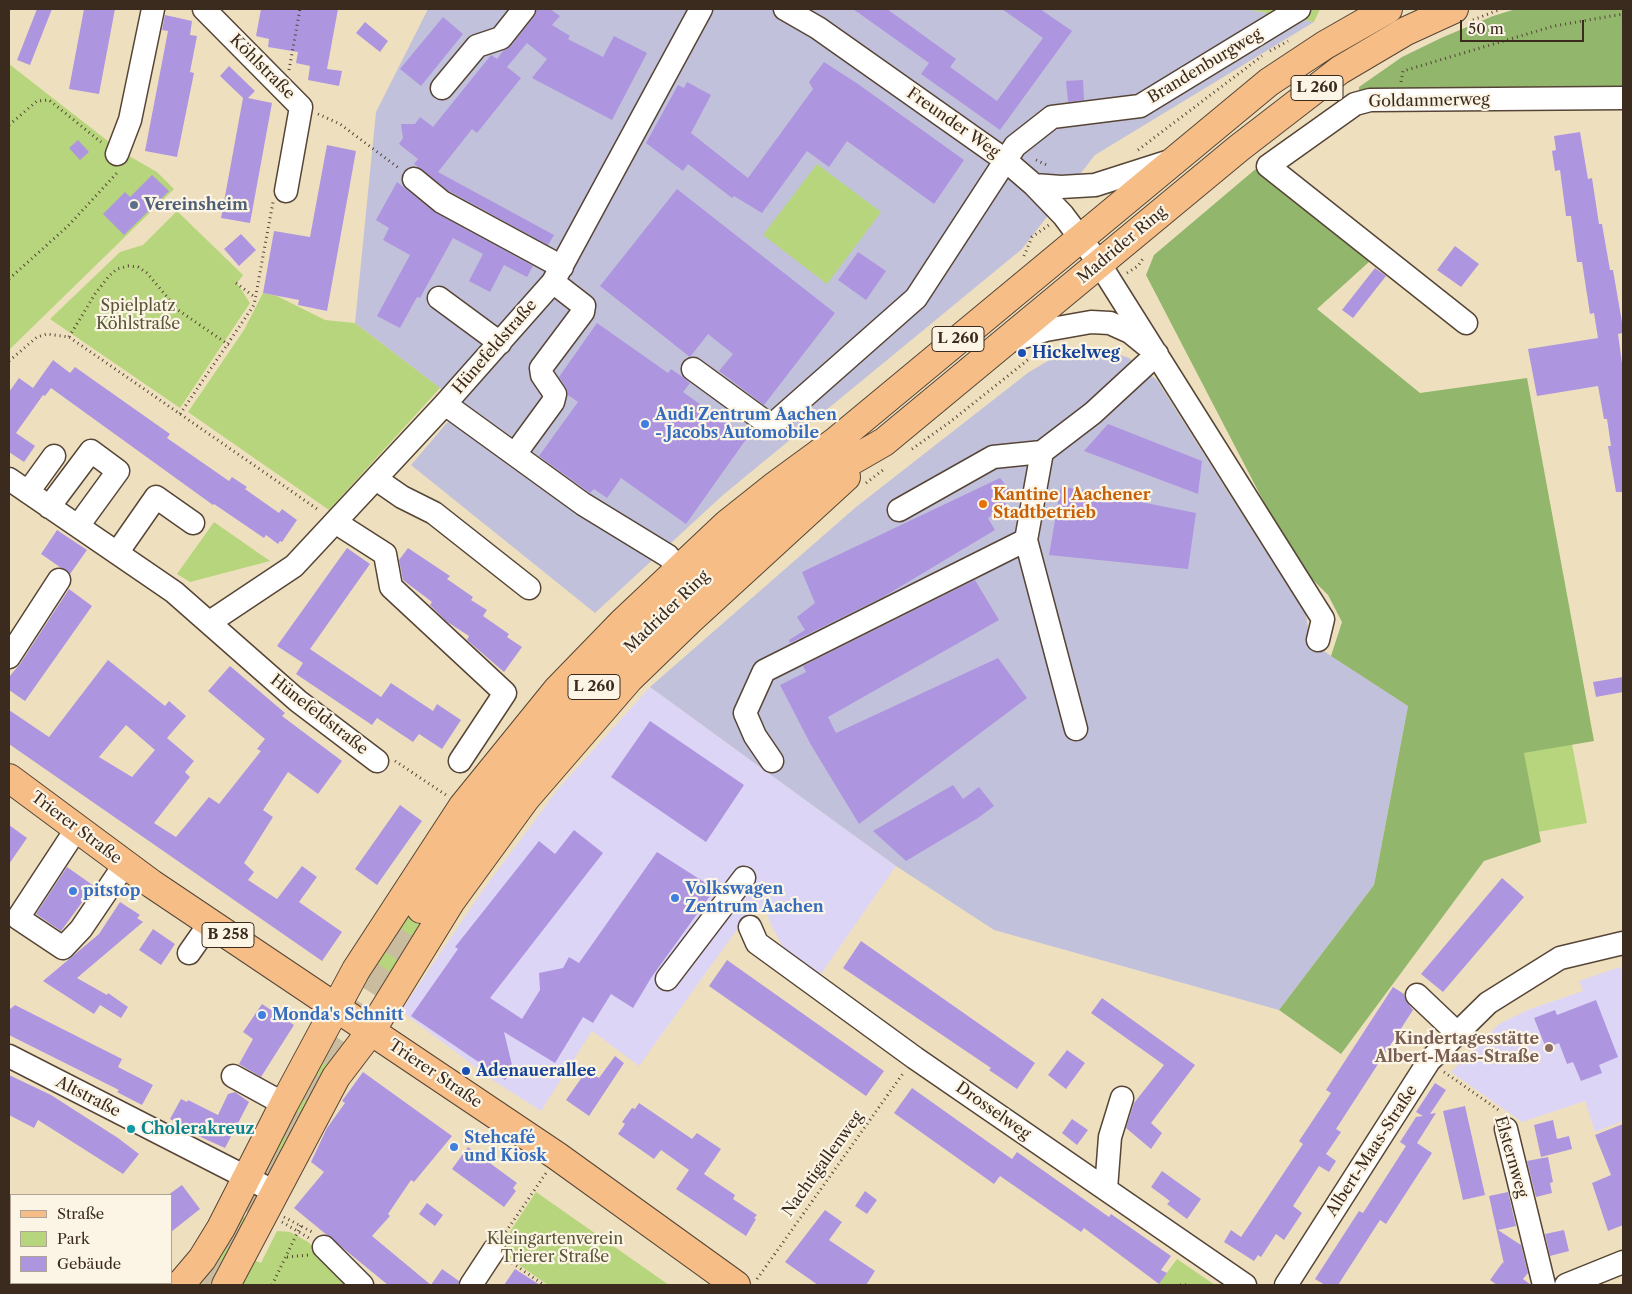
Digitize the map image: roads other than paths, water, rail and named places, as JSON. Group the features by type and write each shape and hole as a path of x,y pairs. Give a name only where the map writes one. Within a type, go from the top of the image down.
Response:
{"main road":[{"name":"Madrider Ring","path":"421,909 491,810 540,749 608,670 693,585 797,492 836,441 1171,161 1269,82 1325,45 1388,9"},
{"name":"Madrider Ring","path":"797,492 885,455 1001,344 1239,148 1340,70 1406,31 1454,9"},
{"path":"180,1285 212,1242 335,1007 363,958 463,806 557,690 622,623 734,518 836,441"},
{"path":"226,1285 336,1077 371,1031 461,886 492,842 552,765 629,679 690,620 885,455"},
{"name":"Trierer Straße","path":"9,778 125,864 557,1156 736,1285"}],"street":[{"path":"117,154 130,120 153,9"},
{"name":"Köhlstraße","path":"204,9 286,89 301,107 286,191"},
{"path":"442,88 477,46 501,38 524,9"},
{"name":"Hünefeldstraße","path":"210,622 294,566 445,404 558,275 701,9"},
{"name":"Freunder Weg","path":"785,9 818,28 1010,153 1034,185 1081,237 1157,354 1323,619 1318,640"},
{"name":"Brandenburgweg","path":"1010,153 1052,117 1140,106 1299,9"},
{"name":"Goldammerweg","path":"1466,323 1268,166 1355,104 1370,100 1623,98"},
{"path":"693,369 771,426 916,298 1010,153"},
{"path":"1034,185 1077,187 1095,185 1171,161"},
{"path":"414,180 442,202 558,275 584,306 583,312 542,368 542,375 555,394 553,402 514,454"},
{"path":"439,298 500,343"},
{"path":"899,510 993,457 1042,452 1093,413 1157,354 1130,332 1110,323 1091,322 1046,330 1001,344"},
{"path":"445,404 583,504 668,556 679,569"},
{"path":"49,506 91,451 118,471 78,526"},
{"path":"1042,452 1026,540 1076,729"},
{"path":"28,492 54,456"},
{"name":"Hünefeldstraße","path":"9,479 174,592 298,701 377,761"},
{"path":"376,479 402,498 434,513 529,588"},
{"path":"117,553 156,498 193,522"},
{"path":"335,522 385,554 391,587 505,693 460,761"},
{"path":"772,762 755,736 745,713 764,671 1026,540"},
{"path":"9,657 59,580"},
{"path":"77,828 18,918 63,948 81,929 125,864"},
{"path":"667,979 744,878"},
{"path":"189,953 210,923"},
{"name":"Drosselweg","path":"750,927 757,943 915,1058 1245,1285"},
{"name":"Albert-Maas-Straße","path":"1286,1285 1429,1061 1488,1003 1560,958 1623,943"},
{"path":"1417,995 1457,1033"},
{"name":"Altstraße","path":"9,1056 275,1192"},
{"path":"233,1076 284,1104"},
{"path":"1106,1189 1110,1137 1122,1098"},
{"name":"Elsternweg","path":"1506,1128 1544,1285"},
{"path":"324,1247 362,1285"},
{"path":"471,1285 494,1250"},
{"path":"1573,1284 1623,1262"}],"tunnel":[{"path":"206,1285 241,1227 321,1069 421,909"}],"place":[{"name":"Vereinsheim","path":"134,205"},
{"name":"Hickelweg","path":"1022,353"},
{"name":"Audi Zentrum Aachen - Jacobs Automobile","path":"645,424"},
{"name":"Kantine | Aachener Stadtbetrieb","path":"983,504"},
{"name":"pitstop","path":"73,891"},
{"name":"Volkswagen Zentrum Aachen","path":"675,898"},
{"name":"Monda's Schnitt","path":"262,1015"},
{"name":"Kindertagesstätte Albert-Maas-Straße","path":"1549,1048"},
{"name":"Adenauerallee","path":"466,1071"},
{"name":"Cholerakreuz","path":"131,1129"},
{"name":"Stehcafé und Kiosk","path":"454,1147"}],"park label":[{"name":"Spielplatz Köhlstraße","path":"138,315"},
{"name":"Kleingartenverein Trierer Straße","path":"555,1248"}]}
